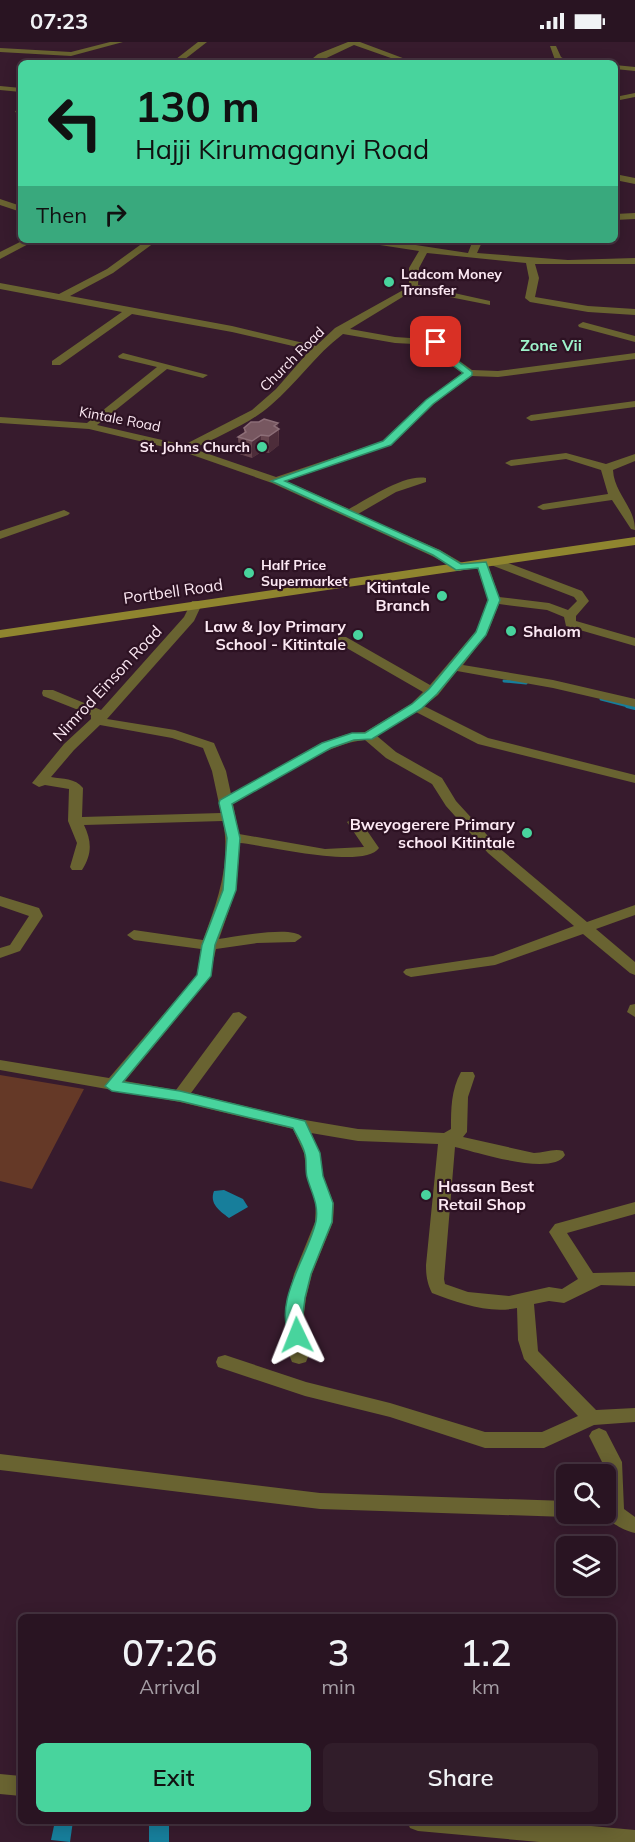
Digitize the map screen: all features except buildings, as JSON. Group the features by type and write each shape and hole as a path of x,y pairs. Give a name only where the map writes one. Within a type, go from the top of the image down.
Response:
{"main road":[{"name":"Portbell Road","path":"0,634 635,542"}],"street":[{"path":"69,42 86,50"},
{"path":"71,54 119,42"},
{"path":"180,60 203,42"},
{"path":"315,60 354,42 404,60"},
{"path":"553,48 562,60"},
{"path":"0,50 71,54 88,59 86,60"},
{"path":"618,67 635,69"},
{"path":"0,88 18,90"},
{"path":"618,98 635,95"},
{"path":"618,177 635,180"},
{"path":"0,202 18,208"},
{"path":"618,217 635,216"},
{"path":"1,255 25,243"},
{"path":"59,298 110,271 149,243"},
{"path":"384,243 471,256 530,261 635,261"},
{"path":"471,256 477,243"},
{"path":"424,250 414,268 412,287 487,303"},
{"path":"530,261 534,278 530,298 533,300 588,309 635,312"},
{"path":"0,286 131,310 317,349"},
{"name":"Church Road","path":"185,448 249,417 285,387 291,376 339,330 412,287"},
{"path":"56,363 131,310"},
{"path":"583,325 635,339"},
{"path":"339,330 395,340 436,342 450,359 469,374"},
{"path":"123,356 203,375"},
{"path":"276,481 387,443 430,402 469,374 498,374 635,356"},
{"path":"89,426 129,392 165,366"},
{"path":"531,418 635,404"},
{"name":"Kintale Road","path":"0,420 89,426 185,448 276,481 436,553 460,567"},
{"path":"511,463 566,456 607,468 635,457"},
{"path":"607,468 606,472 615,496 635,526"},
{"path":"349,514 392,490 422,480"},
{"path":"543,507 615,496"},
{"path":"0,535 64,513"},
{"path":"77,867 84,854 85,841 75,821 226,810 326,746 352,737 368,736 416,707 433,692 482,632 494,600 488,563 578,594 583,601 570,615 570,622 635,642"},
{"path":"494,600 549,607 570,615"},
{"name":"Nimrod Einson Road","path":"75,821 76,788 72,784 40,781 69,747 98,721 190,618 196,604"},
{"path":"342,640 433,692"},
{"path":"454,668 553,684 635,703"},
{"path":"48,693 97,713 98,721 175,734 209,746 219,771 233,838 229,890 208,945 204,976 112,1086"},
{"path":"416,707 483,741 635,779"},
{"path":"368,736 391,755 437,781 451,803 493,850 635,970"},
{"path":"233,838 325,853 370,851 372,848 354,822"},
{"path":"0,901 34,911 36,916 15,948 0,953"},
{"path":"411,972 495,960 635,910"},
{"path":"134,935 208,945 257,938 295,937"},
{"path":"180,1096 240,1017"},
{"path":"0,1065 180,1096 299,1125 358,1135 447,1139 534,1159 547,1159 557,1155"},
{"path":"447,1139 459,1132 460,1098 467,1076"},
{"path":"299,1125 312,1153 315,1176 325,1203 324,1222 303,1274 297,1298 295,1314 299,1357"},
{"path":"447,1139 435,1265 435,1279 438,1288 467,1299 509,1303 549,1294 564,1296 589,1281 601,1278 635,1279"},
{"path":"589,1281 558,1232 561,1228 635,1208"},
{"path":"524,1298 527,1310 526,1340 530,1354 595,1427 612,1464"},
{"path":"225,1362 305,1389 390,1410 485,1440 544,1440 635,1415"},
{"path":"0,1462 320,1501 556,1509"},
{"path":"616,1516 625,1523 635,1525"},
{"path":"0,1784 18,1786"},
{"path":"452,1824 635,1840"}],"shaded area":[{"path":"0,1075 84,1089 32,1189 0,1181"}],"water":[{"path":"224,1190 243,1199 248,1207 229,1218 216,1207 213,1200 214,1191"},
{"path":"54,1824 73,1824 70,1842 51,1840"},
{"path":"149,1824 169,1824 169,1842 149,1842"}],"waterway":[{"path":"504,681 526,683"},
{"path":"601,699 632,707"},
{"path":"627,706 635,708"}],"place":[{"name":"Ladcom Money Transfer","path":"389,282"},
{"name":"St. Johns Church","path":"262,447"},
{"name":"Half Price Supermarket","path":"249,573"},
{"name":"Kitintale Branch","path":"442,596"},
{"name":"Shalom","path":"511,631"},
{"name":"Law & Joy Primary School - Kitintale","path":"358,635"},
{"name":"Bweyogerere Primary school Kitintale","path":"527,833"},
{"name":"Hassan Best Retail Shop","path":"426,1195"}],"district":[{"name":"Zone Vii","path":"551,345"}],"route":[{"path":"297,1335 295,1314 297,1298 303,1274 324,1222 325,1203 315,1176 312,1153 299,1125 180,1096 112,1086 204,976 208,945 229,890 233,838 225,803 326,746 339,740 368,736 390,725 416,707 454,668 482,632 490,614 494,600 482,564 460,567 436,553 276,481 387,443 430,402 469,374 450,359 436,342"}]}
